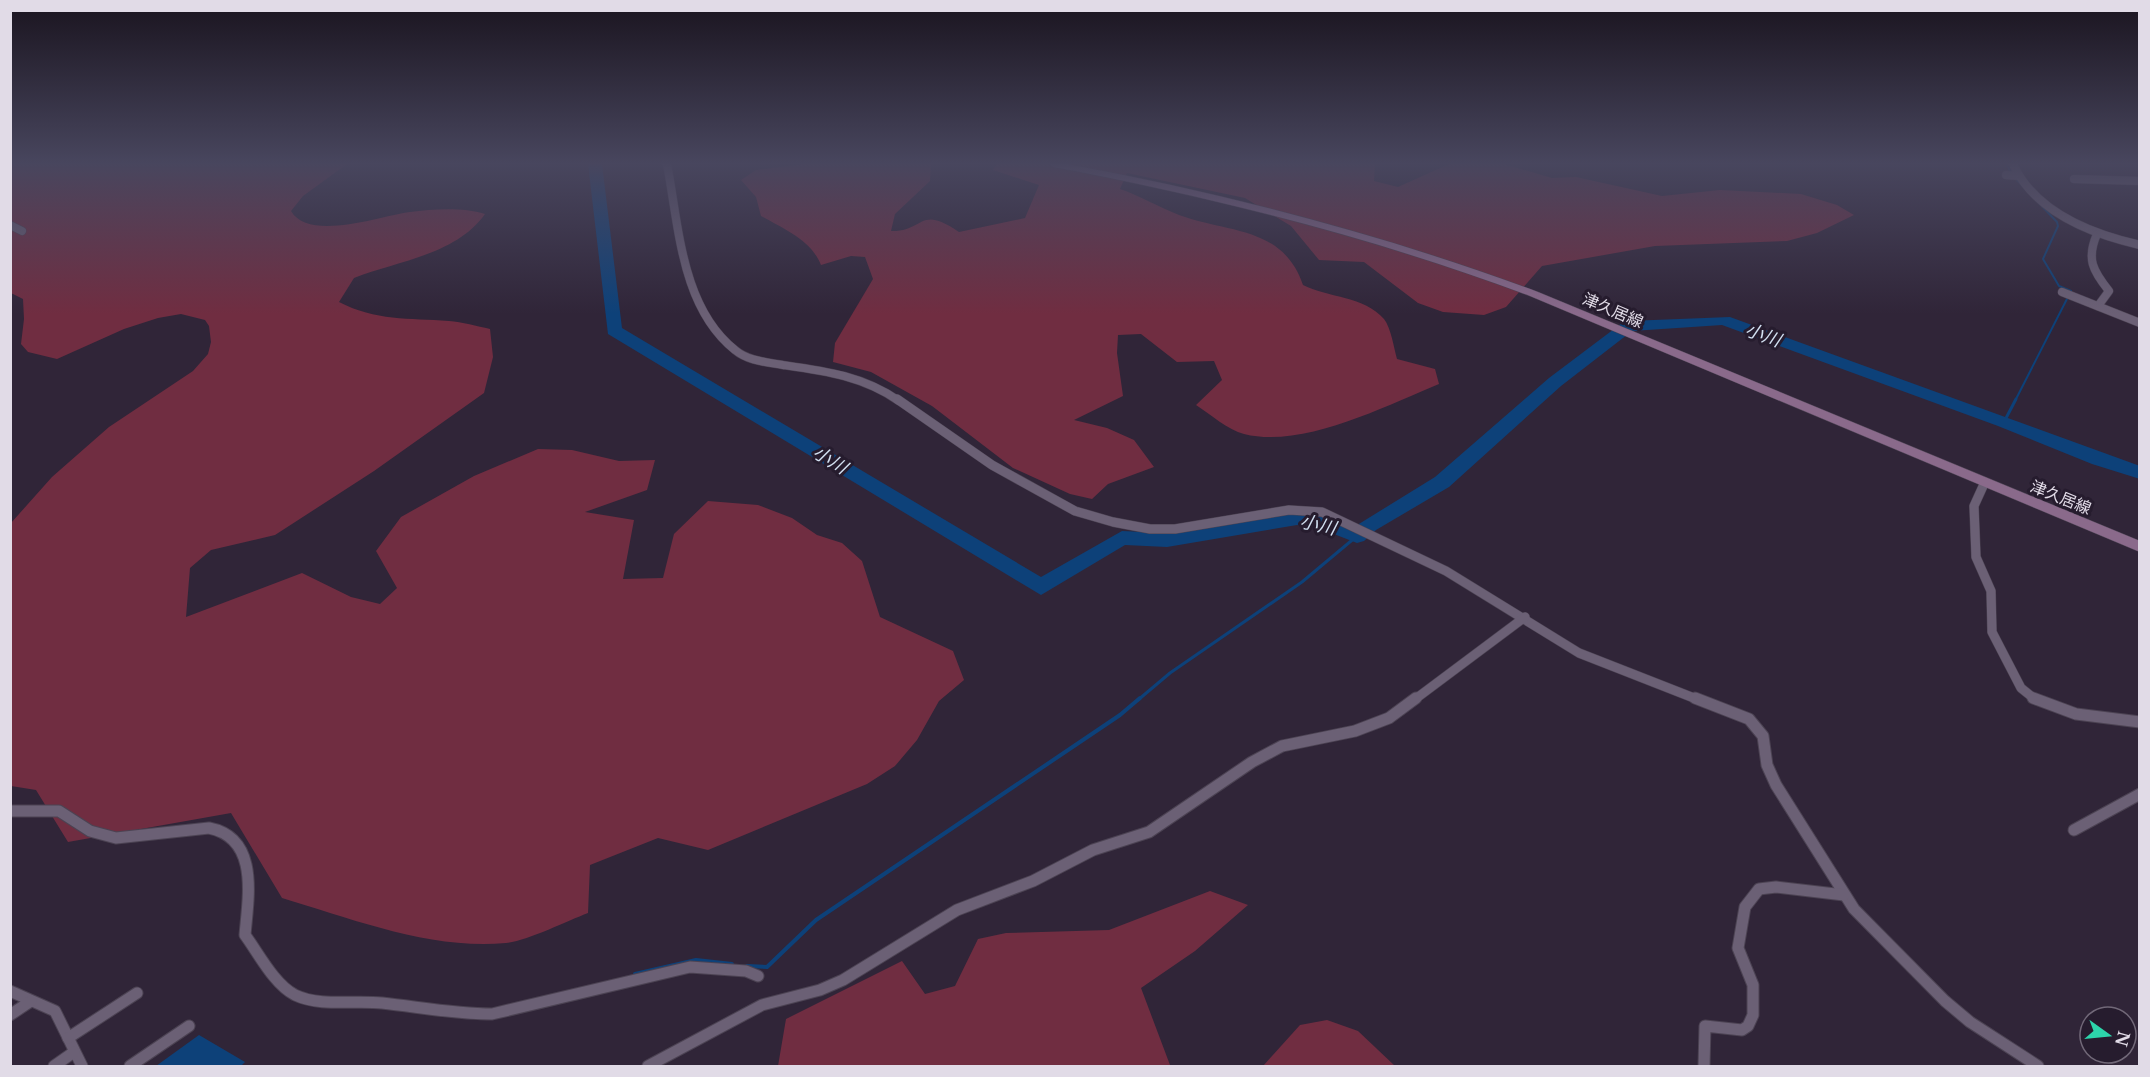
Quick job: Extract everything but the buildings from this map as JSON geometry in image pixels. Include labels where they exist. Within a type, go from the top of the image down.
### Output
[{"type":"main road","name":"津久居線","points":[[1287,214],[1334,226],[1494,279],[2139,547]]},
{"type":"street","points":[[677,214],[692,292],[717,330],[735,350],[757,361],[845,374],[878,387],[992,465],[1075,511],[1150,529],[1175,529],[1304,510],[1322,512],[1356,526],[1446,571],[1525,617],[1579,652],[1749,719],[1763,736],[1767,765],[1776,785],[1854,909],[1945,1001],[1970,1022],[2038,1066]]},
{"type":"street","points":[[2064,214],[2097,234],[2139,245]]},
{"type":"street","points":[[10,225],[22,231]]},
{"type":"street","points":[[2097,234],[2088,252],[2089,260],[2091,268],[2109,291],[2098,306]]},
{"type":"street","points":[[2062,292],[2139,323]]},
{"type":"street","points":[[1984,484],[1974,506],[1976,557],[1991,591],[1992,632],[2026,696],[2043,705],[2139,723]]},
{"type":"street","points":[[648,1066],[762,1005],[820,990],[843,980],[957,910],[1033,881],[1093,850],[1149,832],[1252,762],[1282,746],[1355,730],[1389,718],[1525,617]]},
{"type":"street","points":[[2074,830],[2139,794]]},
{"type":"street","points":[[10,811],[44,809],[59,811],[90,831],[116,838],[209,828],[219,830],[230,837],[249,868],[245,935],[284,988],[309,1000],[380,1003],[460,1014],[492,1014],[690,967],[746,971],[758,976]]},
{"type":"street","points":[[1704,1066],[1705,1026],[1742,1030],[1748,1026],[1753,1015],[1753,985],[1737,948],[1745,907],[1759,889],[1776,887],[1844,895]]},
{"type":"street","points":[[10,991],[55,1011],[82,1066]]},
{"type":"street","points":[[68,1038],[137,993]]},
{"type":"street","points":[[10,1015],[32,1001]]},
{"type":"street","points":[[130,1066],[189,1026]]},
{"type":"street","points":[[54,1066],[74,1052]]},
{"type":"shaded area","points":[[10,214],[294,214],[300,220],[313,225],[329,226],[346,225],[400,214],[485,214],[473,228],[442,248],[354,278],[339,302],[379,316],[454,322],[490,329],[493,357],[484,393],[374,471],[275,535],[211,550],[190,568],[186,617],[302,573],[351,597],[380,604],[397,588],[376,551],[401,517],[474,476],[538,449],[572,450],[619,461],[655,460],[647,490],[585,512],[634,520],[623,579],[663,578],[674,534],[708,501],[758,505],[792,518],[817,535],[842,543],[862,561],[880,617],[953,651],[964,680],[939,701],[917,740],[895,766],[867,784],[708,850],[658,838],[590,865],[588,913],[536,935],[506,943],[477,944],[420,937],[392,931],[282,898],[231,813],[68,842],[36,790],[11,786],[11,523],[52,477],[109,427],[193,371],[208,354],[211,342],[209,326],[205,320],[181,314],[158,318],[124,329],[57,359],[28,352],[21,344],[24,319],[23,299],[11,293]]},
{"type":"shaded area","points":[[895,214],[891,231],[910,228],[922,221],[936,220],[959,232],[1025,218],[1027,214],[1177,214],[1252,235],[1268,242],[1282,252],[1294,266],[1303,285],[1376,311],[1389,328],[1397,359],[1435,369],[1439,384],[1369,413],[1317,431],[1292,436],[1267,437],[1244,434],[1225,425],[1196,405],[1222,380],[1214,361],[1177,362],[1141,334],[1118,335],[1117,353],[1123,396],[1074,420],[1107,428],[1134,440],[1154,467],[1108,484],[1092,499],[1070,494],[1013,468],[932,406],[871,372],[833,362],[835,343],[873,279],[865,257],[851,256],[821,265],[804,242],[761,216]]},
{"type":"shaded area","points":[[1272,214],[1854,215],[1817,233],[1787,241],[1655,246],[1542,266],[1506,307],[1484,315],[1443,312],[1418,303],[1364,262],[1319,260],[1291,226]]},
{"type":"shaded area","points":[[1210,891],[1248,905],[1195,951],[1141,988],[1170,1065],[1175,1066],[778,1066],[786,1019],[902,961],[925,994],[955,986],[978,939],[1006,933],[1109,930]]},
{"type":"shaded area","points":[[1327,1020],[1358,1031],[1395,1066],[1263,1066],[1300,1025]]},
{"type":"water","points":[[199,1035],[245,1062],[241,1066],[156,1066]]},
{"type":"waterway","name":"小川","points":[[601,214],[614,330],[1041,587],[1122,538],[1167,540],[1297,518],[1324,523],[1357,536],[1369,525],[1442,482],[1555,382],[1628,326],[1724,320],[2004,422],[2098,460],[2140,473]]},
{"type":"waterway","points":[[2015,401],[2071,291],[2059,286],[2043,259],[2058,226],[2050,214]]},
{"type":"waterway","points":[[2004,422],[2016,399]]},
{"type":"waterway","points":[[1138,700],[1170,673],[1302,582],[1357,536]]},
{"type":"waterway","points":[[747,966],[767,967],[816,920],[1120,715],[1140,698]]},
{"type":"waterway","points":[[635,974],[696,960],[732,964]]}]
